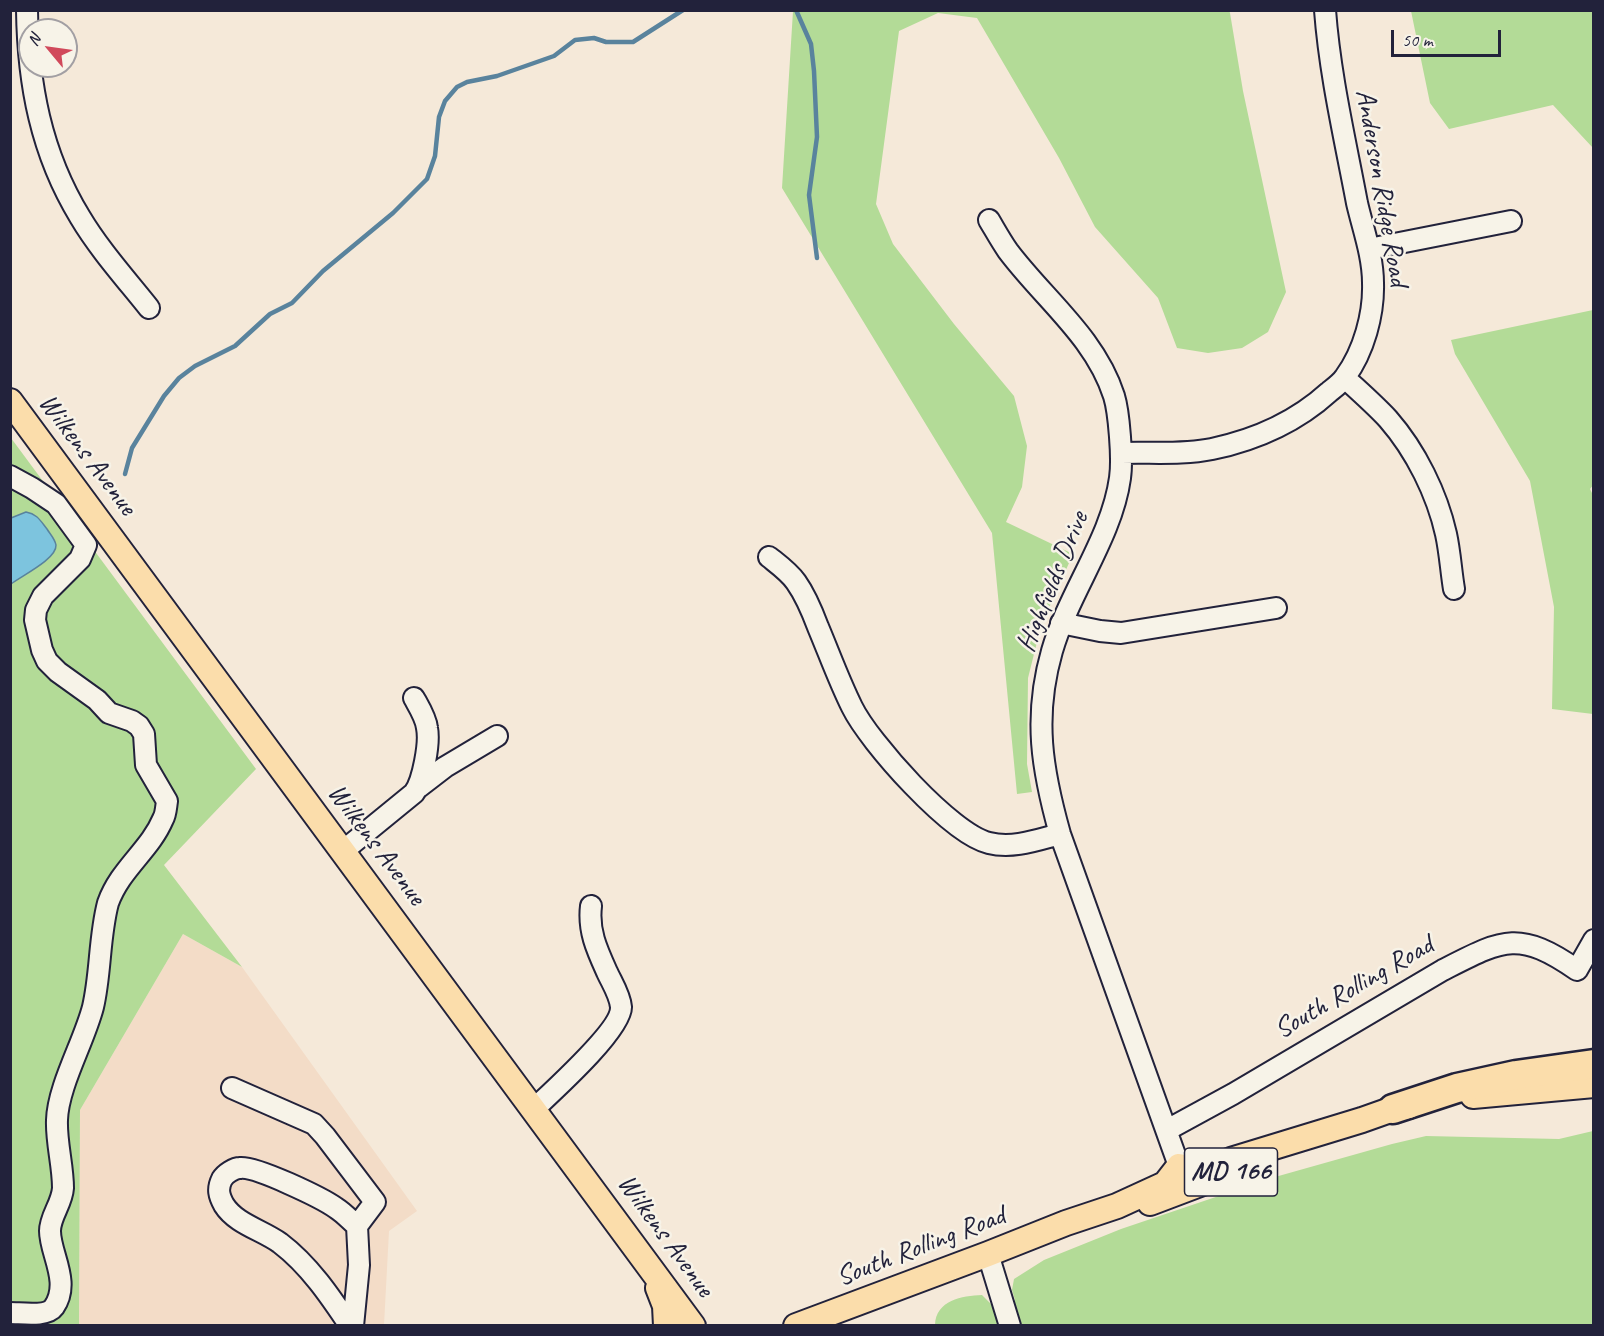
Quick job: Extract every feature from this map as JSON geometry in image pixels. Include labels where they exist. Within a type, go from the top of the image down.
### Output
[{"type":"highway","name":"MD 166","points":[[1393,1109],[1476,1084],[1516,1075],[1593,1064]]},
{"type":"main road","name":"Wilkens Avenue","points":[[10,401],[693,1326]]},
{"type":"main road","name":"South Rolling Road","points":[[796,1326],[1066,1223],[1094,1204],[1179,1166],[1361,1107],[1393,1109],[1454,1098],[1593,1085]]},
{"type":"main road","name":"South Rolling Road","points":[[1066,1223],[1109,1218],[1287,1150],[1376,1121],[1393,1109]]},
{"type":"main road","points":[[649,1264],[665,1306],[666,1326]]},
{"type":"street","points":[[27,10],[27,54],[34,99],[45,144],[60,181],[80,217],[110,260],[149,308]]},
{"type":"street","name":"Anderson Ridge Road","points":[[1121,453],[1210,449],[1276,429],[1315,405],[1345,378],[1359,352],[1373,305],[1374,281],[1333,80],[1325,10]]},
{"type":"street","name":"Highfields Drive","points":[[989,220],[1007,250],[1088,345],[1104,369],[1115,398],[1121,453],[1120,477],[1115,502],[1061,623],[1051,652],[1044,686],[1041,721],[1042,758],[1048,793],[1060,834],[1179,1166]]},
{"type":"street","points":[[1369,249],[1511,221]]},
{"type":"street","points":[[1345,378],[1388,419],[1422,471],[1434,497],[1446,534],[1454,589]]},
{"type":"street","points":[[10,476],[56,504],[86,545],[80,559],[43,596],[36,610],[37,627],[47,662],[97,700],[109,713],[140,726],[144,734],[146,765],[168,801],[164,819],[113,887],[108,903],[93,1007],[58,1104],[57,1122],[63,1188],[62,1199],[53,1218],[50,1232],[59,1266],[58,1295],[54,1307],[48,1312],[10,1313]]},
{"type":"street","points":[[769,557],[796,582],[807,600],[852,708],[868,734],[885,756],[955,825],[981,840],[1006,845],[1023,844],[1060,834]]},
{"type":"street","points":[[1061,623],[1121,633],[1276,608]]},
{"type":"street","points":[[414,698],[428,729],[419,787]]},
{"type":"street","points":[[344,851],[445,767],[497,736]]},
{"type":"street","points":[[534,1109],[609,1032],[620,1013],[618,996],[594,945],[589,920],[591,906]]},
{"type":"street","name":"South Rolling Road","points":[[1167,1130],[1233,1094],[1443,970],[1497,945],[1514,943],[1535,946],[1552,953],[1577,970],[1593,940]]},
{"type":"street","points":[[232,1088],[296,1114],[314,1124],[375,1202],[357,1226],[359,1265],[352,1326]]},
{"type":"street","points":[[352,1326],[327,1291],[301,1262],[279,1242],[231,1215],[219,1195],[218,1187],[224,1176],[241,1167],[257,1170],[336,1208],[357,1226]]},
{"type":"street","points":[[988,1254],[1010,1326]]},
{"type":"shaded area","points":[[183,934],[242,967],[417,1211],[389,1231],[384,1325],[79,1326],[80,1110]]},
{"type":"green space","points":[[1229,10],[1230,13],[1243,91],[1286,292],[1268,332],[1242,348],[1208,353],[1177,348],[1158,298],[1095,227],[1059,158],[977,18],[938,13],[899,31],[876,204],[893,244],[954,324],[1014,396],[1027,446],[1022,487],[1006,522],[1073,554],[1041,626],[1028,678],[1027,764],[1032,792],[1017,794],[992,533],[782,188],[793,11]]},
{"type":"green space","points":[[1411,11],[1593,11],[1593,148],[1553,105],[1449,129],[1430,103]]},
{"type":"green space","points":[[1593,310],[1594,484],[1590,489],[1594,497],[1593,714],[1552,709],[1554,607],[1530,481],[1455,354],[1451,340]]},
{"type":"green space","points":[[11,438],[256,769],[164,865],[242,967],[183,934],[80,1110],[79,1325],[11,1325]]},
{"type":"green space","points":[[1593,1131],[1593,1325],[1020,1325],[1013,1301],[1015,1300],[1012,1290],[1014,1279],[1044,1260],[1121,1229],[1275,1177],[1426,1136],[1559,1139]]},
{"type":"green space","points":[[982,1295],[992,1305],[998,1325],[935,1325],[940,1310],[951,1301]]},
{"type":"water","points":[[26,512],[40,520],[55,541],[55,550],[38,567],[11,584],[11,518]]},
{"type":"waterway","points":[[125,474],[132,448],[164,396],[179,378],[195,366],[235,346],[270,314],[292,303],[323,271],[393,213],[427,179],[435,156],[439,117],[445,101],[457,87],[554,56],[575,40],[594,38],[606,42],[633,42],[683,10]]},
{"type":"waterway","points":[[796,10],[811,44],[814,71],[817,137],[809,195],[817,258]]}]
